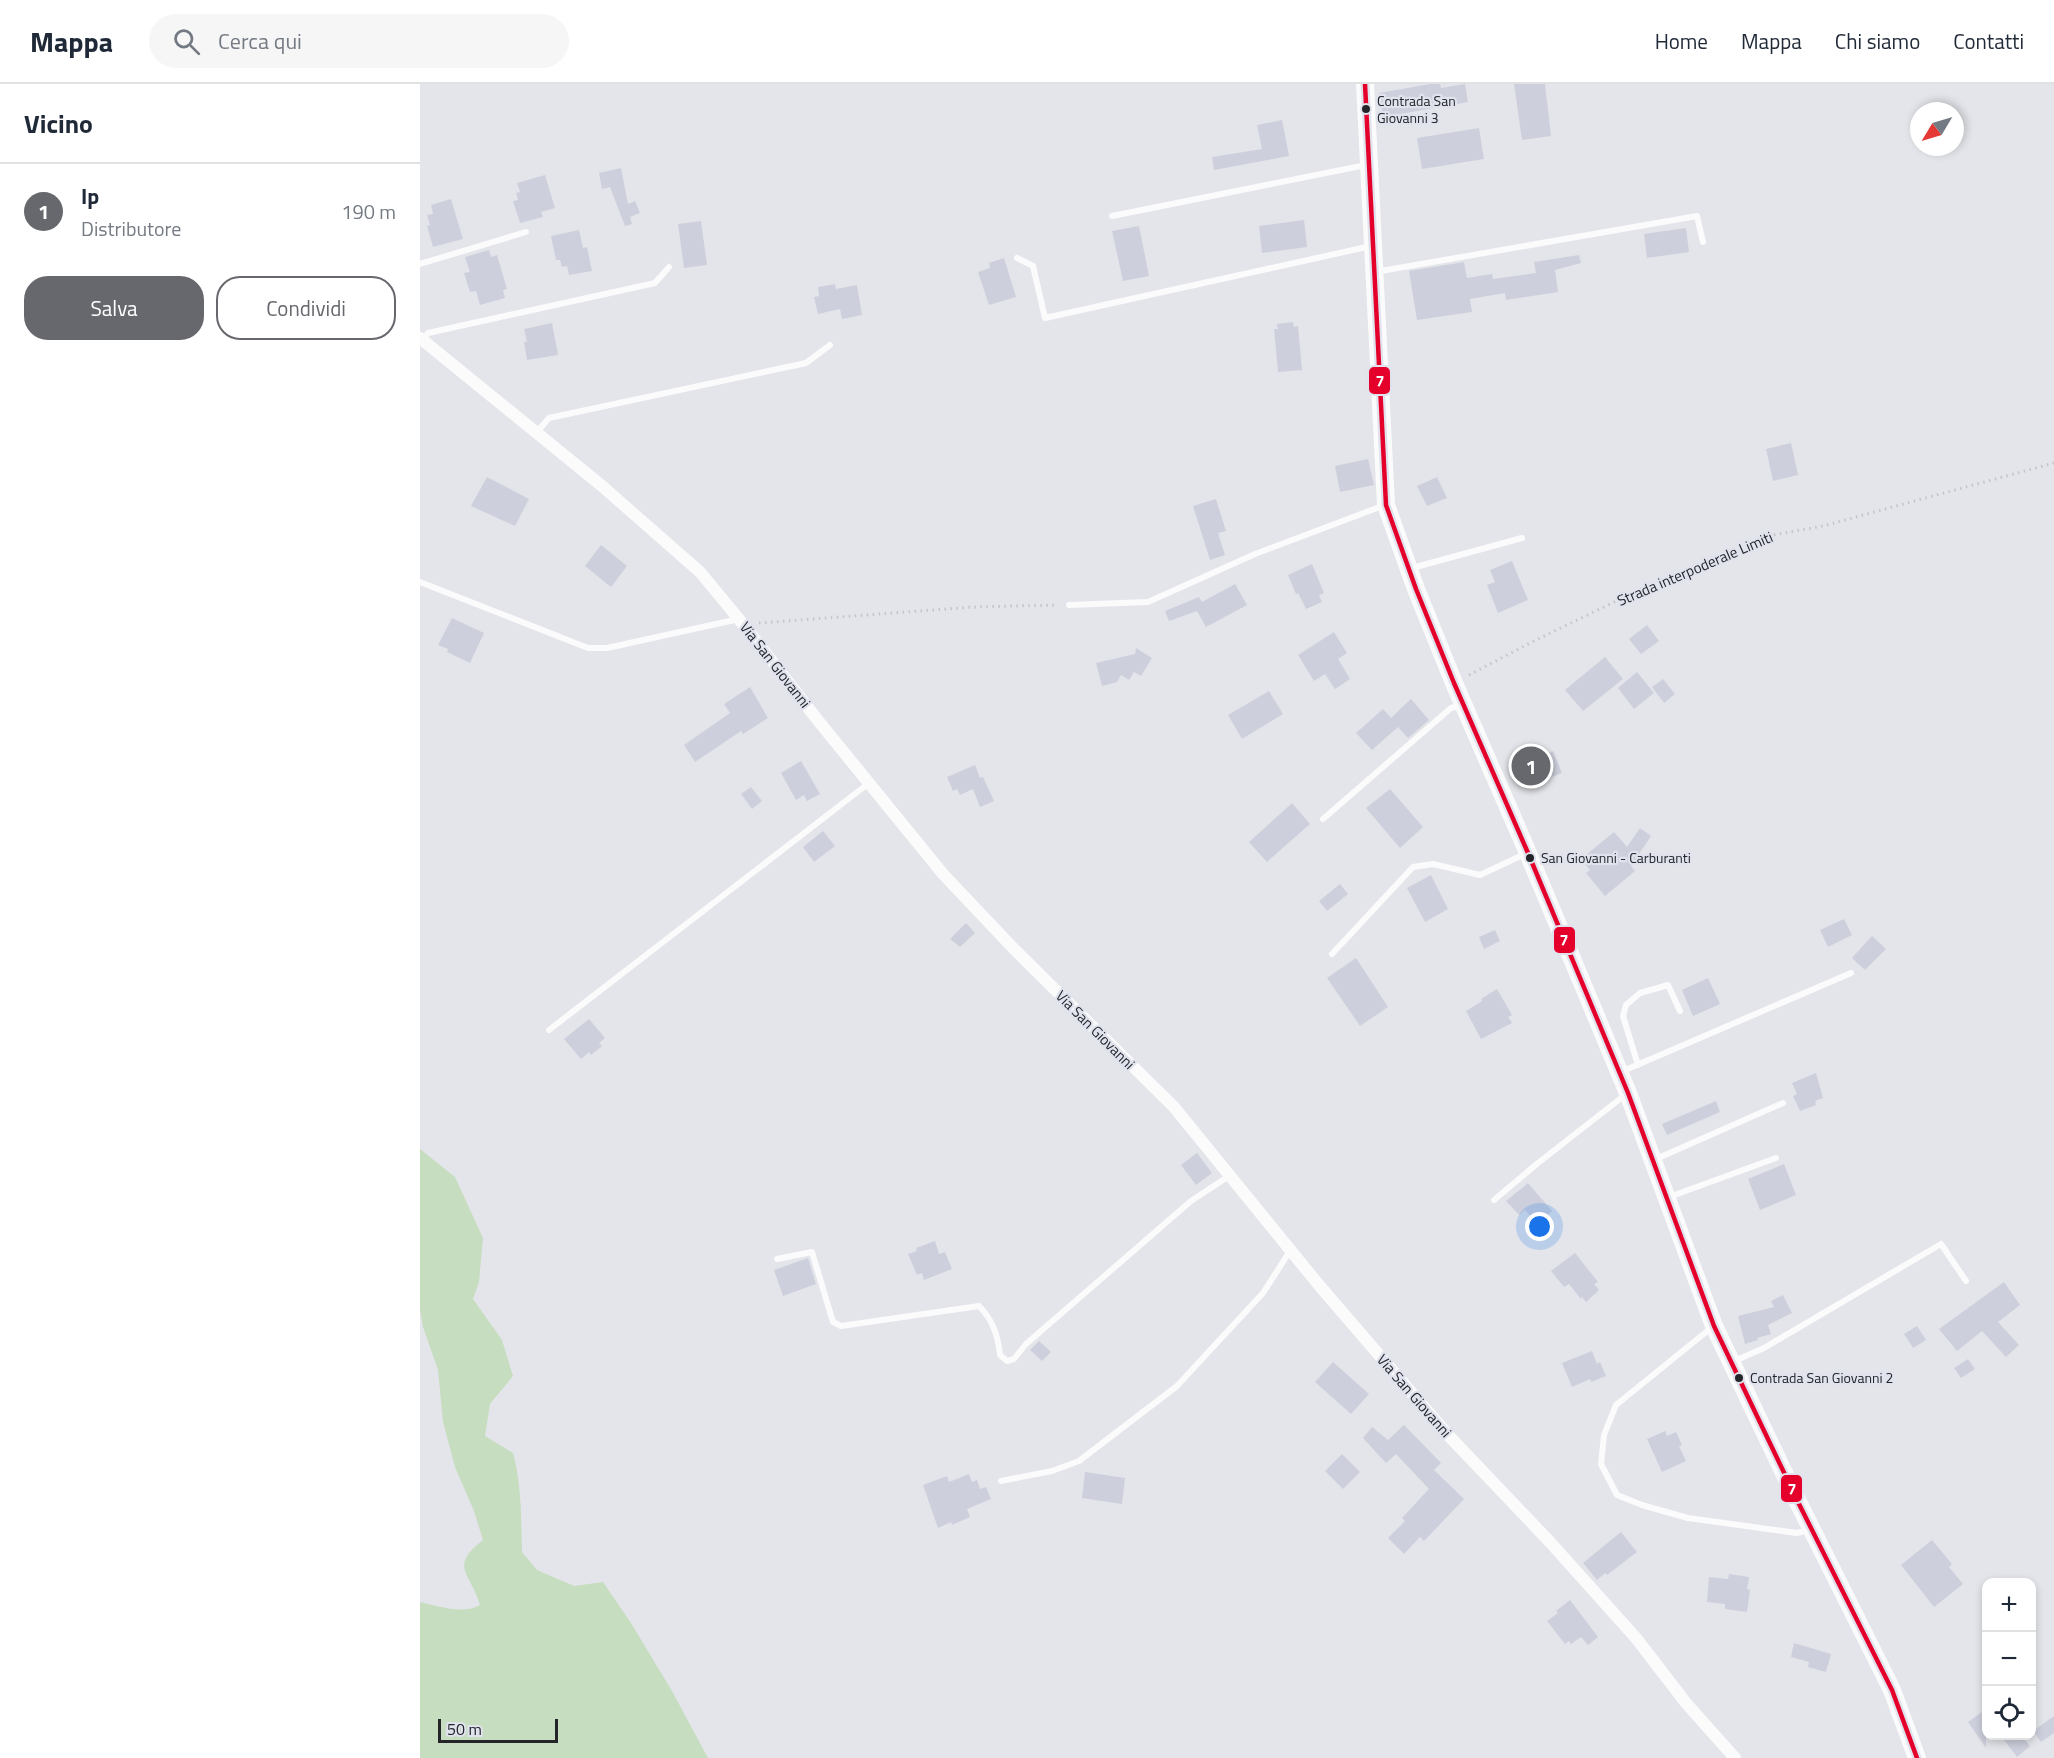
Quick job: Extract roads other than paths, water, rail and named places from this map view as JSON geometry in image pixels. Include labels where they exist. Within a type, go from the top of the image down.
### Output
[{"type":"main road","points":[[1365,84],[1386,505],[1454,683],[1628,1093],[1714,1326],[1892,1690],[1917,1758]]},
{"type":"street","name":"Via San Giovanni","points":[[421,340],[602,486],[699,572],[741,621],[820,723],[943,874],[1021,956],[1174,1107],[1290,1251],[1448,1435],[1550,1541],[1636,1638],[1686,1703],[1735,1758]]},
{"type":"lane","points":[[1112,216],[1369,164]]},
{"type":"lane","points":[[1375,272],[1697,216],[1703,242]]},
{"type":"lane","points":[[420,264],[526,232]]},
{"type":"lane","points":[[1017,258],[1033,266],[1045,318],[1374,245]]},
{"type":"lane","points":[[421,340],[428,333],[654,283],[669,267]]},
{"type":"lane","points":[[537,432],[549,418],[806,363],[830,345]]},
{"type":"lane","points":[[1069,605],[1148,602],[1255,554],[1386,505]]},
{"type":"lane","points":[[1409,569],[1522,538]]},
{"type":"lane","points":[[420,582],[588,648],[607,648],[741,621]]},
{"type":"lane","points":[[1323,819],[1451,708],[1463,704]]},
{"type":"lane","points":[[549,1030],[869,783]]},
{"type":"lane","points":[[1332,954],[1413,867],[1433,864],[1480,875],[1528,853]]},
{"type":"lane","points":[[1619,1072],[1851,973]]},
{"type":"lane","points":[[1638,1065],[1623,1016],[1626,1005],[1640,993],[1668,985],[1680,1011]]},
{"type":"lane","points":[[1494,1200],[1628,1093]]},
{"type":"lane","points":[[1653,1161],[1783,1103]]},
{"type":"lane","points":[[1666,1198],[1776,1158]]},
{"type":"lane","points":[[777,1259],[812,1252],[833,1323],[841,1326],[979,1306],[989,1316],[998,1337],[1000,1355],[1007,1361],[1014,1359],[1026,1344],[1191,1201],[1230,1176]]},
{"type":"lane","points":[[1731,1362],[1764,1348],[1941,1244],[1966,1281]]},
{"type":"lane","points":[[1001,1481],[1052,1471],[1079,1461],[1177,1386],[1263,1293],[1290,1251]]},
{"type":"lane","points":[[1714,1326],[1617,1405],[1604,1435],[1600,1464],[1617,1495],[1642,1505],[1688,1518],[1797,1533],[1812,1530]]},
{"type":"place","name":"Contrada San Giovanni 3","points":[[1366,109]]},
{"type":"place","name":"Ip","points":[[1531,766]]},
{"type":"place","name":"San Giovanni - Carburanti","points":[[1530,858]]},
{"type":"place","name":"Contrada San Giovanni 2","points":[[1739,1378]]}]
